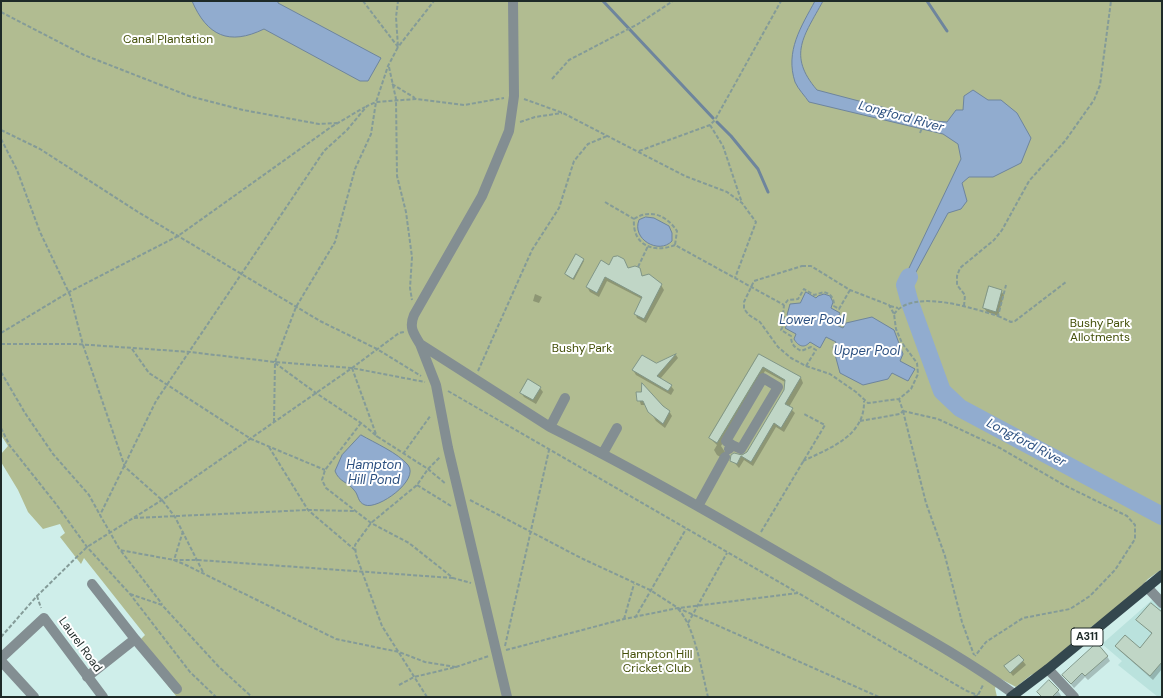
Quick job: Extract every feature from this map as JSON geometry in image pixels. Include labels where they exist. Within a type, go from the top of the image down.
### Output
[{"type":"main road","name":"A311","points":[[1012,696],[1048,669],[1162,575]]},
{"type":"street","points":[[507,697],[479,585],[448,448],[436,384],[420,344],[412,331],[410,324],[482,196],[509,131],[514,96],[513,1]]},
{"type":"street","points":[[420,344],[550,427],[603,453],[972,660],[987,677],[1012,696]]},
{"type":"street","points":[[698,506],[729,450],[726,441],[763,378],[778,387],[741,449],[729,450]]},
{"type":"street","points":[[550,427],[565,398]]},
{"type":"street","points":[[603,453],[617,428]]},
{"type":"street","points":[[92,584],[177,688]]},
{"type":"street","points":[[1147,587],[1162,603]]},
{"type":"street","name":"Laurel Road","points":[[1,659],[44,618],[102,697]]},
{"type":"street","points":[[87,677],[135,638]]},
{"type":"street","points":[[1,659],[34,697]]},
{"type":"street","points":[[1048,669],[1074,697]]},
{"type":"path","points":[[363,1],[398,47]]},
{"type":"path","points":[[398,1],[396,17],[398,47]]},
{"type":"path","points":[[274,422],[274,362],[296,307],[335,242],[355,169],[371,134],[376,102],[388,66],[398,47],[434,1]]},
{"type":"path","points":[[552,79],[569,60],[638,24],[673,1]]},
{"type":"path","points":[[639,151],[710,125],[715,120],[781,1]]},
{"type":"path","points":[[964,306],[965,295],[957,285],[957,276],[960,268],[965,262],[994,240],[1002,230],[1029,181],[1065,141],[1094,100],[1100,84],[1112,1]]},
{"type":"path","points":[[1,12],[84,55],[189,96],[243,110],[319,124],[338,123]]},
{"type":"path","points":[[388,66],[396,99],[397,176],[406,212],[412,257],[410,288],[414,315]]},
{"type":"path","points":[[392,84],[416,99]]},
{"type":"path","points":[[1,333],[69,292],[178,236],[338,123],[376,102],[396,99],[416,99],[464,105],[514,96],[563,113],[685,176],[727,192],[742,203],[756,222],[735,278]]},
{"type":"path","points":[[100,515],[125,467],[156,401],[324,151],[347,130],[367,106]]},
{"type":"path","points":[[509,131],[521,122],[534,117],[563,113]]},
{"type":"path","points":[[920,134],[927,115]]},
{"type":"path","points":[[710,125],[723,146],[742,203]]},
{"type":"path","points":[[1,130],[40,149],[178,236],[336,331],[377,349],[727,553],[978,696]]},
{"type":"path","points":[[474,379],[532,250],[559,208],[574,161],[588,144],[607,136]]},
{"type":"path","points":[[1,139],[17,170],[40,232],[69,292],[83,345],[125,467],[162,500],[176,517],[203,573]]},
{"type":"path","points":[[605,202],[634,219]]},
{"type":"path","points":[[675,246],[677,231],[672,223],[663,216],[649,212],[641,214],[634,219],[633,229],[638,238],[648,246],[654,249],[667,249],[675,246],[784,305]]},
{"type":"path","points":[[638,267],[648,246]]},
{"type":"path","points":[[889,305],[894,314],[896,329],[902,343],[917,363],[918,374],[910,390],[899,399],[876,403],[868,403],[864,401],[856,392],[830,374],[806,366],[791,358],[778,347],[760,322],[749,315],[744,309],[744,302],[754,281],[802,266],[812,266],[850,290],[898,308]]},
{"type":"path","points":[[894,314],[898,308],[923,300],[964,306],[998,316],[1010,322],[1015,321],[1066,282]]},
{"type":"path","points":[[998,316],[1006,285]]},
{"type":"path","points":[[806,366],[816,350],[811,347],[801,351],[795,348],[791,342],[791,336],[781,330],[786,320],[783,315],[784,305],[788,300],[798,299],[804,289],[814,295],[824,292],[830,294],[834,299],[834,306],[839,309],[850,290]]},
{"type":"path","points":[[1,637],[37,596],[87,548],[162,500],[251,439],[399,333],[412,331]]},
{"type":"path","points":[[1,344],[83,345],[190,352],[274,362],[352,368],[436,384]]},
{"type":"path","points":[[132,348],[149,373],[251,439],[325,470]]},
{"type":"path","points":[[274,362],[316,393],[361,423],[378,437],[428,469],[459,494],[634,584],[650,590],[692,615],[879,697]]},
{"type":"path","points":[[352,368],[378,437]]},
{"type":"path","points":[[1,372],[25,413],[53,454],[89,496],[120,550],[162,604],[220,667],[252,697]]},
{"type":"path","points":[[899,399],[926,503],[945,556],[972,660]]},
{"type":"path","points":[[802,462],[842,443],[860,422],[864,412],[864,401]]},
{"type":"path","points":[[403,454],[439,405]]},
{"type":"path","points":[[860,422],[900,414],[903,411],[938,419],[1000,448],[1064,485],[1127,516],[1134,525],[1135,539],[1115,570],[1090,596],[1070,608],[1023,618],[986,642],[972,660]]},
{"type":"path","points":[[756,540],[825,425],[804,414]]},
{"type":"path","points":[[361,423],[325,470],[322,480],[326,488],[371,523],[409,543],[453,578]]},
{"type":"path","points":[[1,428],[10,446],[56,504],[87,548],[130,594],[190,672],[216,697]]},
{"type":"path","points":[[268,446],[308,510],[356,550]]},
{"type":"path","points":[[427,697],[382,626],[363,573],[355,545],[371,523],[417,485],[428,469],[448,448]]},
{"type":"path","points":[[549,450],[504,651],[624,619],[635,618],[678,608],[798,593]]},
{"type":"path","points":[[417,485],[464,514]]},
{"type":"path","points":[[132,518],[308,510],[356,511]]},
{"type":"path","points":[[635,618],[686,529]]},
{"type":"path","points":[[174,560],[183,531]]},
{"type":"path","points":[[120,550],[174,560],[198,560],[363,573],[453,578],[479,585]]},
{"type":"path","points":[[688,623],[727,553]]},
{"type":"path","points":[[174,560],[336,638],[399,652],[425,662],[456,667]]},
{"type":"path","points":[[624,619],[634,584]]},
{"type":"path","points":[[130,594],[162,604]]},
{"type":"path","points":[[37,596],[44,618]]},
{"type":"path","points":[[678,608],[685,616],[688,623],[708,697]]},
{"type":"path","points":[[399,685],[414,677],[456,667],[496,653]]},
{"type":"path","points":[[978,696],[987,677]]},
{"type":"path","points":[[973,697],[978,696]]},
{"type":"shaded area","points":[[1160,593],[1162,596],[1162,697],[1158,697],[1118,665],[1122,661],[1102,644]]},
{"type":"green space","name":"Bushy Park","points":[[1,1],[1162,1],[1162,569],[1148,579],[1136,593],[1074,640],[1074,643],[1039,672],[1031,675],[1016,687],[1001,679],[995,688],[997,697],[176,696],[161,677],[141,639],[145,635],[84,558],[81,564],[60,537],[65,533],[60,524],[43,529],[28,512],[18,490],[1,462],[1,454],[8,446],[1,435]]},
{"type":"water","points":[[192,1],[278,1],[278,3],[381,58],[368,81],[360,81],[264,29],[240,37],[230,37],[220,34],[212,30],[205,23]]},
{"type":"water","points":[[815,1],[823,1],[805,35],[801,56],[808,78],[817,90],[935,121],[947,122],[956,110],[963,110],[964,96],[973,90],[988,100],[1001,100],[1017,113],[1031,138],[1021,163],[993,177],[969,177],[962,183],[967,201],[961,209],[948,213],[910,283],[916,299],[903,299],[900,287],[961,159],[958,144],[943,134],[809,102],[795,82],[792,71],[792,60],[796,40]]},
{"type":"water","points":[[646,217],[654,218],[669,226],[672,233],[672,241],[667,245],[654,246],[642,239],[638,227],[639,220]]},
{"type":"water","name":"Upper Pool","points":[[806,292],[816,298],[824,294],[830,296],[833,302],[831,308],[840,313],[834,324],[843,328],[846,323],[872,317],[894,330],[903,354],[900,361],[915,369],[908,381],[892,373],[888,379],[863,385],[840,373],[833,347],[836,342],[826,337],[820,348],[810,342],[803,346],[797,343],[794,339],[796,334],[785,328],[791,319],[787,315],[790,304],[800,303]]},
{"type":"water","name":"Hampton Hill Pond","points":[[361,435],[398,456],[408,465],[410,471],[403,486],[379,503],[371,505],[362,504],[356,492],[341,480],[335,471],[342,455]]},
{"type":"building","points":[[576,254],[584,259],[573,279],[565,274]]},
{"type":"building","points":[[618,256],[624,259],[628,268],[635,266],[638,267],[640,268],[642,276],[649,274],[662,284],[644,319],[634,314],[642,297],[605,277],[597,293],[586,287],[601,260],[609,265],[613,257]]},
{"type":"building","points":[[989,286],[1002,290],[996,312],[983,308]]},
{"type":"building","points":[[676,354],[657,376],[672,385],[668,391],[632,370],[642,355],[656,363]]},
{"type":"building","points":[[759,354],[801,377],[785,404],[793,408],[781,428],[774,423],[751,462],[741,456],[737,464],[730,461],[731,455],[734,453],[742,455],[747,452],[784,390],[785,380],[763,367],[717,443],[709,438]]},
{"type":"building","points":[[528,379],[541,387],[533,400],[520,393]]},
{"type":"building","points":[[642,383],[663,406],[670,411],[663,424],[648,412],[643,401],[637,401],[636,392],[641,392]]},
{"type":"building","points":[[1151,603],[1162,612],[1162,662],[1150,676],[1115,646],[1125,635],[1140,648],[1152,633],[1136,620]]},
{"type":"building","points":[[1097,643],[1108,656],[1085,676],[1082,673],[1071,684],[1062,675]]},
{"type":"building","points":[[1019,655],[1024,660],[1010,673],[1004,666]]},
{"type":"building","points":[[1049,680],[1059,690],[1052,697],[1042,697],[1037,692]]},
{"type":"waterway","points":[[603,1],[713,118]]},
{"type":"waterway","points":[[927,1],[947,31]]},
{"type":"waterway","points":[[717,122],[731,136],[758,169],[768,192]]},
{"type":"waterway","name":"Longford River","points":[[909,277],[905,285],[909,300],[942,391],[960,408],[1162,516]]},
{"type":"park label","name":"Canal Plantation","points":[[168,40]]},
{"type":"park label","name":"Bushy Park Allotments","points":[[1100,331]]},
{"type":"park label","name":"Hampton Hill Cricket Club","points":[[657,662]]},
{"type":"water label","name":"Lower Pool","points":[[812,321]]}]
